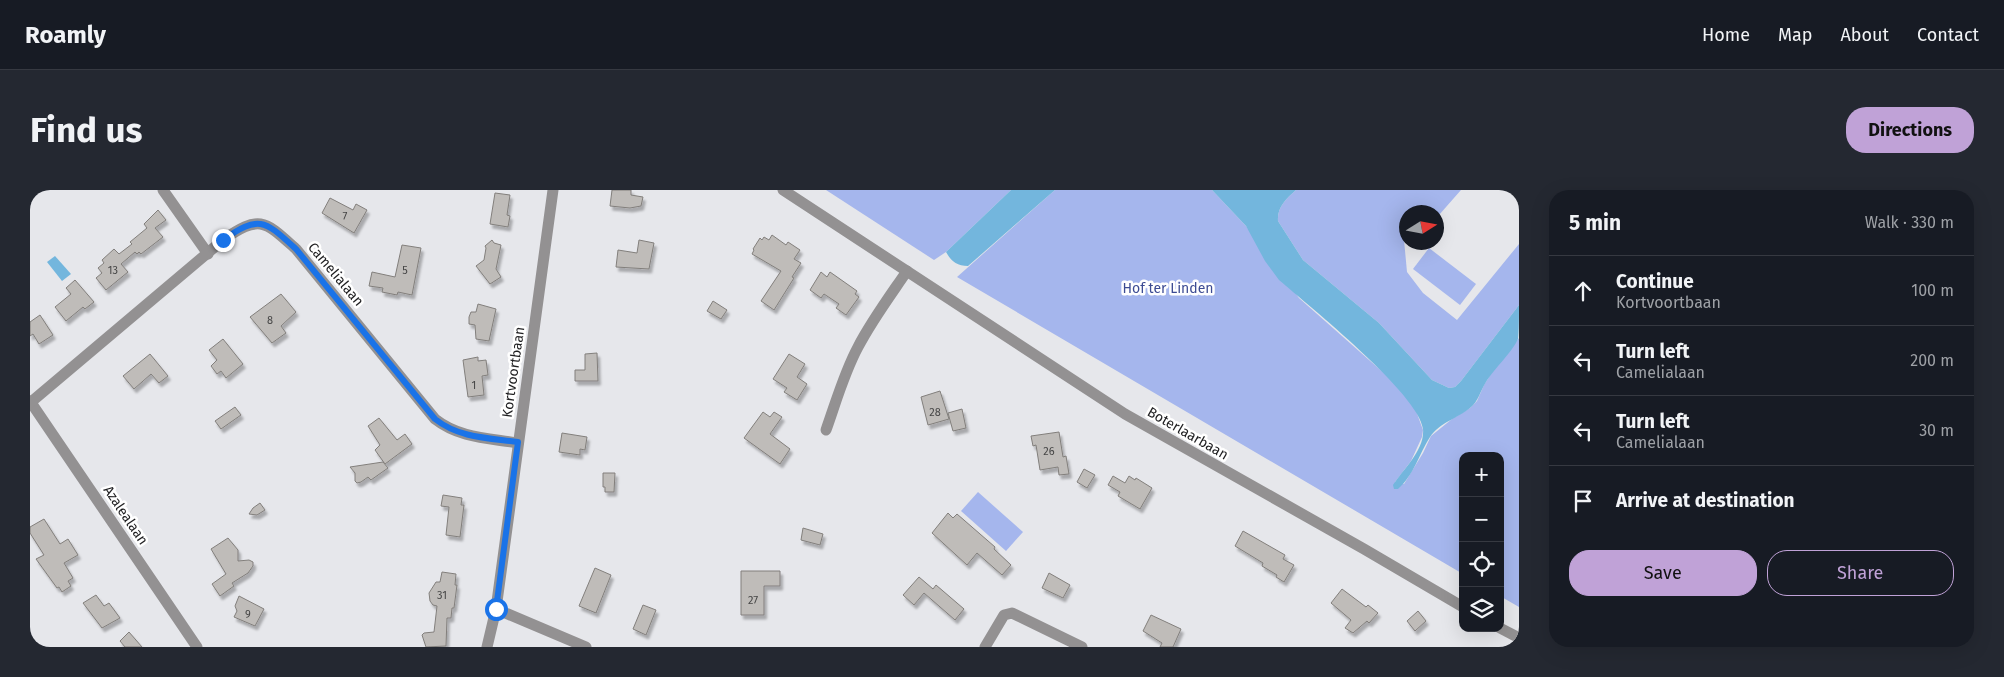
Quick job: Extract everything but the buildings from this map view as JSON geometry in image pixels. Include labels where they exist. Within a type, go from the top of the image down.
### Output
[{"type":"street","points":[[163,190],[208,254]]},
{"type":"street","name":"Kortvoortbaan","points":[[488,647],[496,609],[553,190]]},
{"type":"street","name":"Boterlaarbaan","points":[[783,190],[1125,414],[1364,548],[1459,605]]},
{"type":"street","name":"Camelialaan","points":[[30,401],[208,254],[246,225],[262,225],[271,227],[296,249],[435,419],[446,428],[466,436],[518,442]]},
{"type":"street","points":[[826,430],[840,389],[857,349],[871,323],[907,271]]},
{"type":"street","name":"Azalealaan","points":[[30,401],[197,647]]},
{"type":"street","points":[[496,609],[586,647]]},
{"type":"street","points":[[985,647],[1004,615],[1012,613],[1082,647]]},
{"type":"street","points":[[1504,630],[1519,638]]},
{"type":"green space","points":[[826,190],[1011,190],[946,252],[934,260]]},
{"type":"green space","name":"Hof ter Linden","points":[[1055,190],[1212,190],[1246,226],[1299,298],[1394,382],[1415,408],[1423,430],[1422,437],[1411,461],[1395,482],[1404,484],[1431,436],[1477,401],[1494,369],[1519,338],[1519,607],[1504,598],[1504,452],[1459,452],[1459,572],[957,277]]},
{"type":"green space","points":[[1296,190],[1461,190],[1444,209],[1444,205],[1399,205],[1399,250],[1405,250],[1407,272],[1423,293],[1457,320],[1519,244],[1519,305],[1461,381],[1455,387],[1449,388],[1432,380],[1379,323],[1303,260],[1278,221],[1279,212],[1286,200]]},
{"type":"green space","points":[[1427,250],[1432,250],[1476,284],[1460,305],[1413,269]]},
{"type":"green space","points":[[978,492],[1023,532],[1006,551],[961,511]]},
{"type":"shaded area","points":[[1011,190],[1055,190],[968,266],[958,264],[952,260],[946,252]]},
{"type":"shaded area","points":[[1212,190],[1296,190],[1281,207],[1278,221],[1303,260],[1379,323],[1432,380],[1449,388],[1455,387],[1461,381],[1519,305],[1518,339],[1516,344],[1489,377],[1473,405],[1434,432],[1408,477],[1398,489],[1394,489],[1393,485],[1417,452],[1423,437],[1423,429],[1417,414],[1384,373],[1337,329],[1279,280],[1265,261],[1246,226]]},
{"type":"shaded area","points":[[55,256],[71,274],[62,281],[47,262]]},
{"type":"route","points":[[223,240],[246,225],[271,227],[296,249],[435,419],[446,428],[466,436],[518,442],[496,609]]}]
